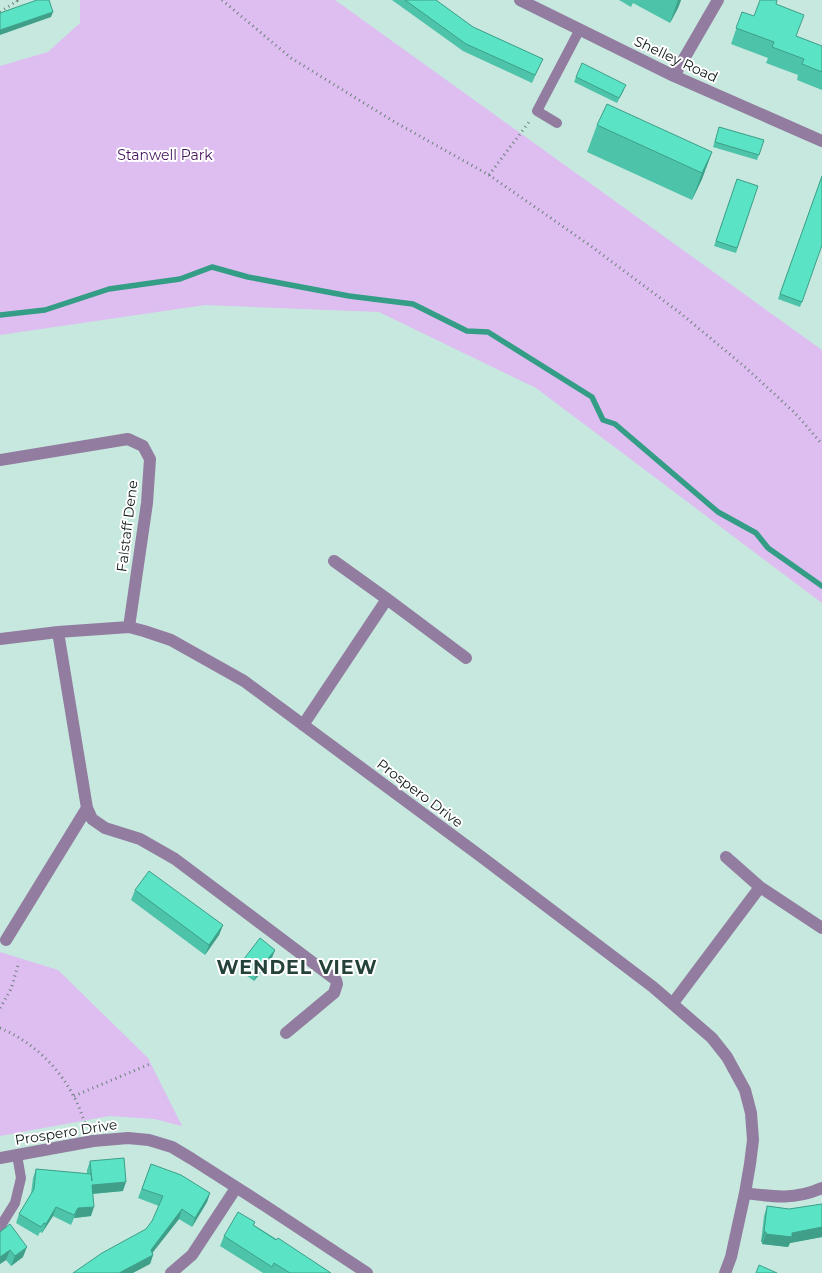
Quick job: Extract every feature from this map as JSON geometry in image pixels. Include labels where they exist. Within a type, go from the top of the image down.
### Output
[{"type":"street","name":"Shelley Road","points":[[520,0],[674,76],[822,141]]},
{"type":"street","points":[[674,76],[718,0]]},
{"type":"street","name":"Falstaff Dene","points":[[0,460],[128,439],[143,446],[150,459],[147,503],[129,628]]},
{"type":"street","points":[[334,562],[388,599],[466,658]]},
{"type":"street","points":[[303,725],[388,599]]},
{"type":"street","name":"Prospero Drive","points":[[0,639],[58,632],[129,628],[171,640],[244,681],[673,1003],[712,1038],[727,1057],[745,1090],[751,1113],[753,1140],[745,1193],[731,1257],[725,1273]]},
{"type":"street","points":[[58,632],[87,808],[92,818],[105,828],[140,839],[175,859],[336,980],[336,989],[330,997],[286,1033]]},
{"type":"street","points":[[6,940],[87,808]]},
{"type":"street","points":[[726,857],[760,887],[822,928]]},
{"type":"street","points":[[673,1003],[760,887]]},
{"type":"street","name":"Prospero Drive","points":[[0,1158],[93,1141],[128,1138],[149,1140],[172,1147],[268,1207],[367,1273]]},
{"type":"street","points":[[171,1273],[192,1255],[236,1188]]},
{"type":"street","points":[[745,1193],[788,1197],[809,1194],[822,1188]]},
{"type":"lane","points":[[557,123],[538,112],[580,29]]},
{"type":"lane","points":[[0,1227],[15,1203],[22,1178],[17,1155]]},
{"type":"path","points":[[0,12],[16,0]]},
{"type":"path","points":[[222,0],[291,58],[393,121],[489,175],[588,244],[679,312],[745,367],[795,413],[822,444]]},
{"type":"path","points":[[489,175],[538,112]]},
{"type":"path","points":[[0,1008],[11,989],[19,962]]},
{"type":"path","points":[[0,1028],[18,1037],[42,1055],[60,1074],[74,1096],[85,1123]]},
{"type":"path","points":[[74,1096],[150,1064]]},
{"type":"green space","name":"Stanwell Park","points":[[80,0],[335,0],[822,350],[822,603],[536,388],[379,312],[205,305],[0,335],[0,66],[48,52],[80,23]]},
{"type":"green space","points":[[0,952],[58,970],[148,1058],[182,1126],[154,1119],[109,1116],[0,1136]]},
{"type":"building","points":[[37,0],[49,0],[53,12],[0,30],[0,13]]},
{"type":"building","points":[[405,0],[436,0],[473,27],[543,59],[535,75],[466,44]]},
{"type":"building","points":[[760,0],[777,0],[776,4],[804,15],[796,36],[822,46],[822,72],[802,64],[804,59],[772,47],[774,42],[736,28],[742,12],[754,16]]},
{"type":"building","points":[[582,63],[626,85],[619,98],[576,77]]},
{"type":"building","points":[[607,104],[712,152],[702,173],[597,125]]},
{"type":"building","points":[[719,127],[764,140],[759,155],[715,142]]},
{"type":"building","points":[[822,176],[822,245],[802,302],[780,294]]},
{"type":"building","points":[[737,179],[758,186],[737,248],[716,241]]},
{"type":"building","points":[[149,871],[223,925],[209,945],[135,890]]},
{"type":"building","points":[[260,938],[275,950],[258,971],[243,960]]},
{"type":"building","points":[[124,1158],[126,1182],[92,1185],[94,1207],[78,1208],[74,1215],[56,1207],[46,1224],[44,1223],[41,1227],[19,1214],[34,1189],[36,1169],[91,1174],[92,1181],[90,1161]]},
{"type":"building","points":[[151,1164],[181,1175],[210,1193],[195,1218],[182,1209],[151,1250],[153,1255],[119,1273],[73,1273],[102,1253],[146,1229],[152,1221],[163,1196],[142,1189]]},
{"type":"building","points":[[822,1204],[822,1227],[792,1233],[792,1237],[766,1234],[764,1232],[767,1206],[789,1209]]},
{"type":"building","points":[[238,1212],[255,1222],[253,1225],[276,1240],[278,1238],[331,1273],[290,1273],[274,1263],[272,1267],[224,1236]]},
{"type":"building","points":[[10,1224],[27,1247],[15,1256],[10,1250],[0,1257],[0,1232]]},
{"type":"building","points":[[759,1265],[777,1273],[756,1273]]},
{"type":"waterway","points":[[0,315],[45,310],[109,289],[180,279],[212,267],[248,277],[349,296],[413,304],[467,331],[488,332],[592,397],[603,420],[615,424],[718,512],[756,533],[768,548],[822,586]]},
{"type":"district","name":"WENDEL VIEW","points":[[297,967]]}]
